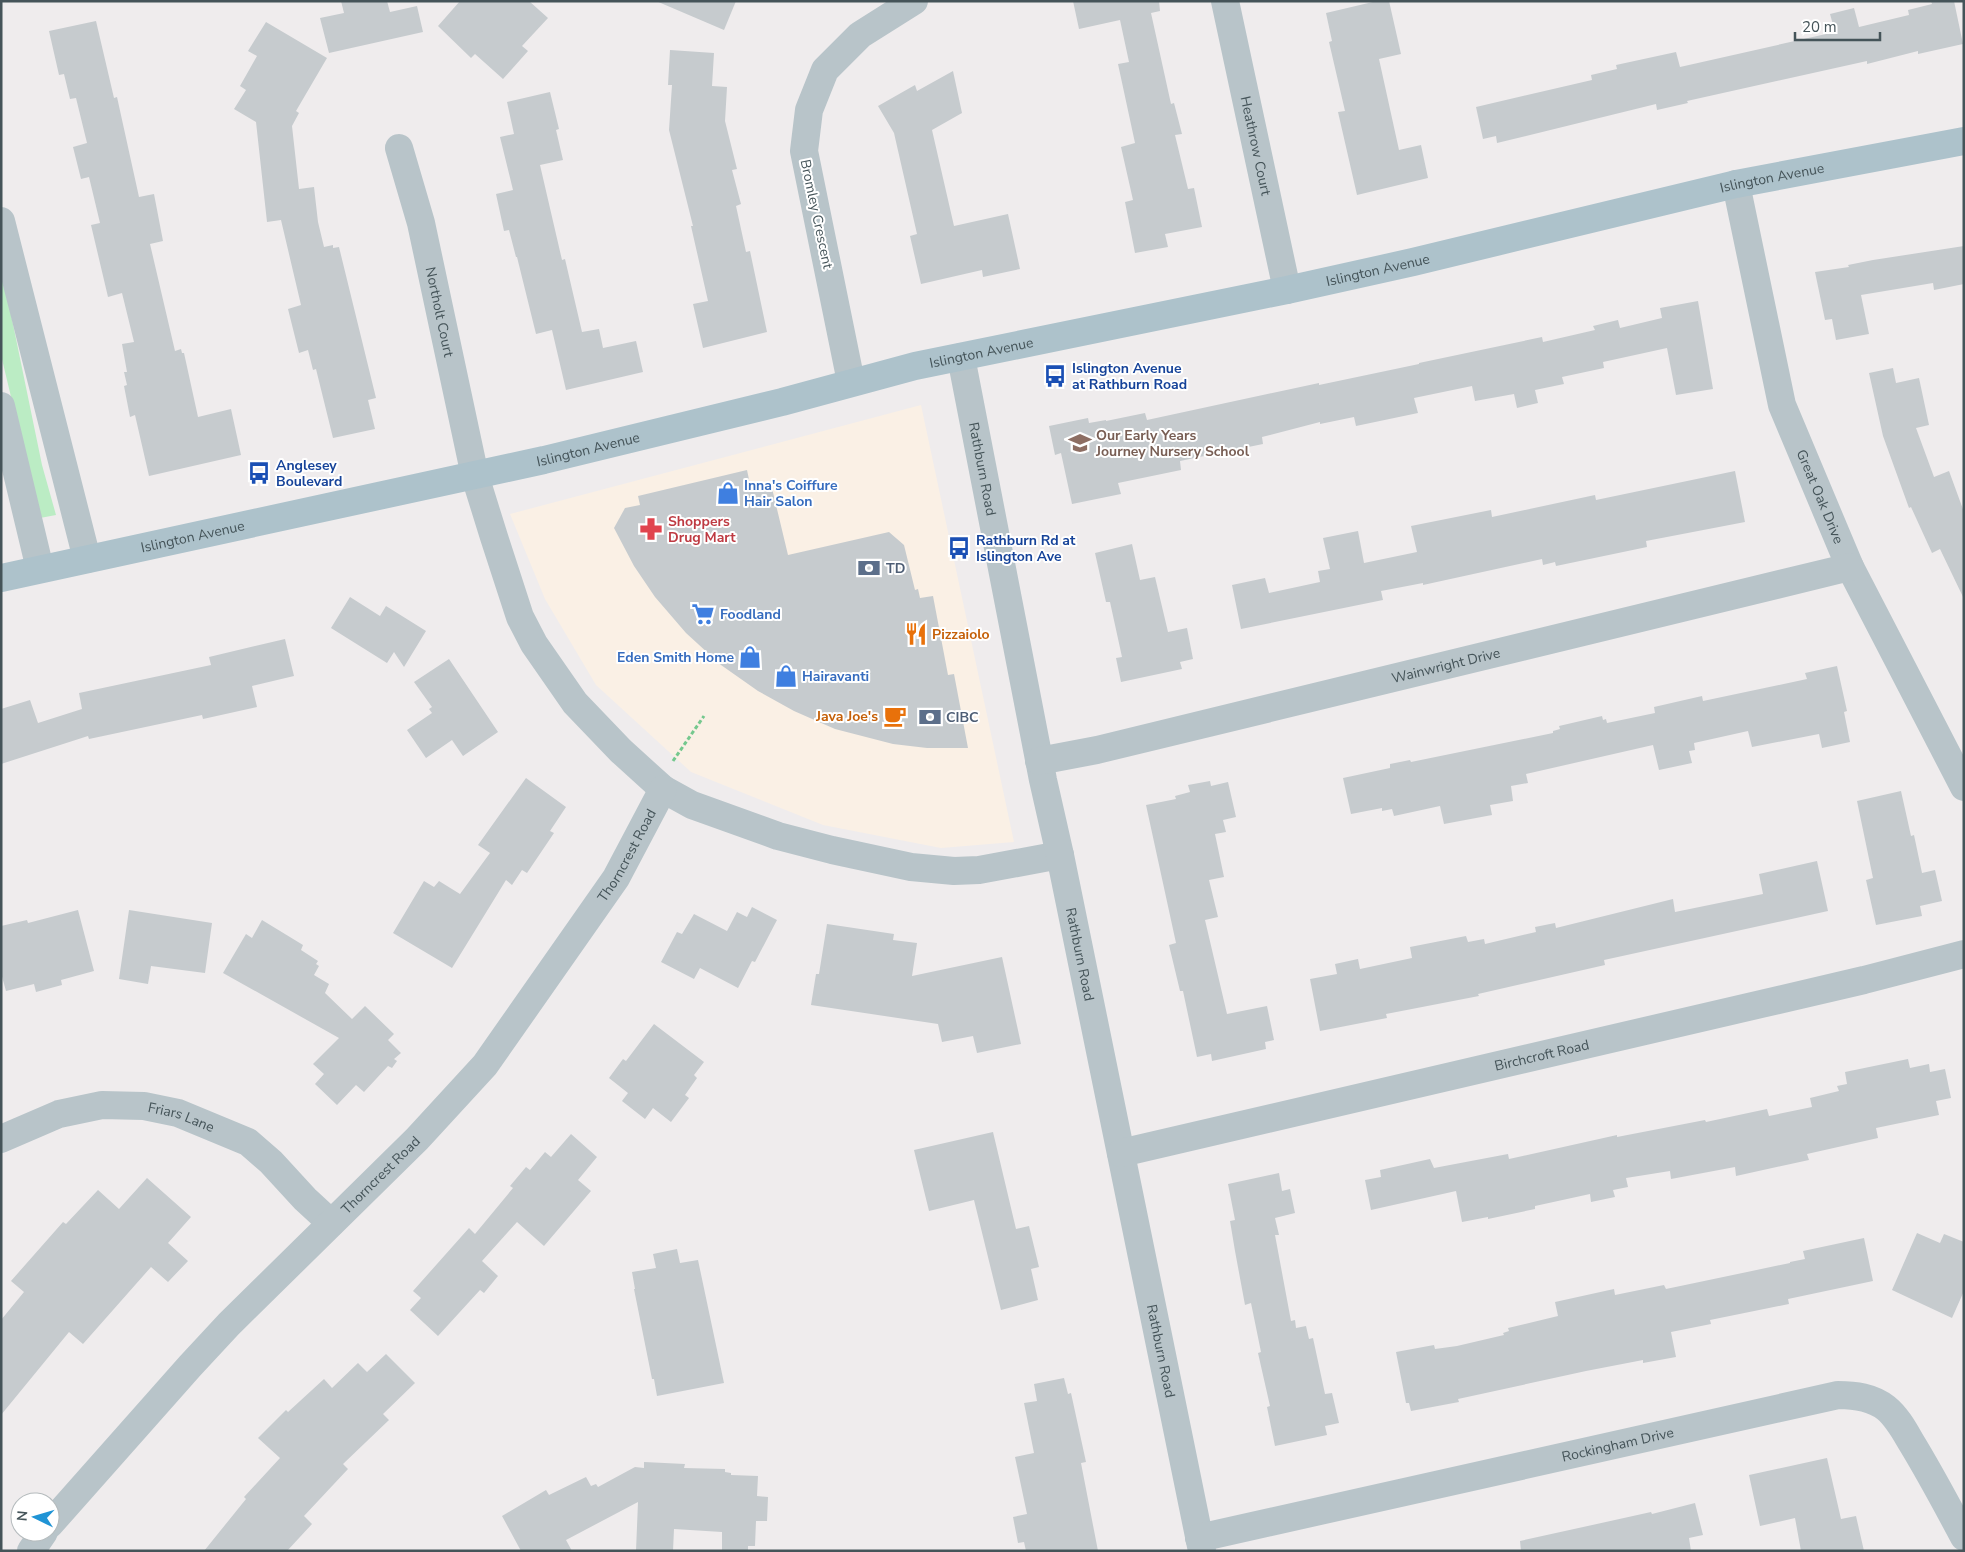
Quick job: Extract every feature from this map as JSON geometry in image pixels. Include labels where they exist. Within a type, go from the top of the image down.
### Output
[{"type":"main road","name":"Islington Avenue","points":[[1,578],[475,476],[782,402],[915,366],[1287,290],[1413,262],[1736,184],[1964,141]]},
{"type":"street","name":"Bromley Crescent","points":[[851,382],[804,151],[810,110],[825,70],[860,35],[914,1]]},
{"type":"street","name":"Heathrow Court","points":[[1225,1],[1287,290]]},
{"type":"street","name":"Northolt Court","points":[[399,148],[421,223],[475,476]]},
{"type":"street","name":"Great Oak Drive","points":[[1736,184],[1782,405],[1850,567],[1964,787]]},
{"type":"street","points":[[1,221],[87,558]]},
{"type":"street","name":"Rathburn Road","points":[[961,357],[1039,760],[1200,1544]]},
{"type":"street","points":[[1,406],[40,569]]},
{"type":"street","points":[[475,476],[520,617],[534,644],[575,703],[621,751],[660,787],[692,805],[778,836],[822,848],[911,867],[954,871],[979,870],[1060,855]]},
{"type":"street","name":"Wainwright Drive","points":[[1039,760],[1097,750],[1850,567]]},
{"type":"street","name":"Thorncrest Road","points":[[60,1513],[229,1324],[418,1139],[485,1065],[616,878],[660,787]]},
{"type":"street","name":"Birchcroft Road","points":[[1121,1153],[1835,987],[1964,954]]},
{"type":"street","name":"Friars Lane","points":[[1,1139],[59,1114],[102,1105],[144,1106],[178,1113],[248,1142],[271,1162],[331,1223]]},
{"type":"street","name":"Rockingham Drive","points":[[1200,1544],[1838,1395],[1855,1395],[1871,1400],[1886,1408],[1898,1420],[1919,1454],[1964,1537]]},
{"type":"path","points":[[660,787],[704,716]]},
{"type":"shaded area","points":[[921,405],[1014,842],[941,848],[823,825],[691,772],[596,685],[545,599],[510,514]]},
{"type":"green space","points":[[1,266],[42,465],[56,515],[40,518],[1,355]]},
{"type":"building","points":[[341,1],[387,1],[390,12],[417,6],[423,32],[329,53],[320,18],[344,13]]},
{"type":"building","points":[[460,1],[529,1],[548,18],[522,46],[528,51],[503,79],[475,54],[471,58],[438,26]]},
{"type":"building","points":[[656,1],[736,1],[724,30]]},
{"type":"building","points":[[1073,1],[1159,1],[1160,11],[1151,13],[1171,104],[1174,103],[1182,134],[1175,135],[1188,189],[1194,188],[1202,227],[1165,234],[1168,247],[1135,253],[1125,202],[1133,200],[1121,147],[1135,143],[1118,64],[1129,62],[1120,20],[1079,29]]},
{"type":"building","points":[[1377,1],[1389,1],[1401,54],[1379,59],[1399,150],[1421,145],[1428,178],[1357,195],[1338,112],[1345,111],[1329,42],[1332,41],[1326,13]]},
{"type":"building","points":[[1931,1],[1954,1],[1963,44],[1918,54],[1918,51],[1867,64],[1867,61],[1687,101],[1688,103],[1657,110],[1656,104],[1497,143],[1496,136],[1483,139],[1476,107],[1592,80],[1591,75],[1617,69],[1616,65],[1676,52],[1680,67],[1835,32],[1830,14],[1854,8],[1859,27],[1909,15],[1908,10],[1932,4]]},
{"type":"building","points":[[96,21],[114,98],[117,97],[139,197],[154,194],[163,241],[150,244],[175,351],[181,349],[182,353],[184,353],[198,417],[231,409],[241,455],[149,476],[135,415],[130,417],[124,386],[127,385],[124,372],[127,372],[122,344],[134,342],[122,293],[108,297],[91,225],[100,223],[89,177],[81,179],[73,147],[87,143],[76,98],[70,99],[64,74],[59,75],[49,31]]},
{"type":"building","points":[[266,22],[327,58],[296,111],[299,113],[292,126],[299,189],[314,187],[318,222],[324,247],[333,245],[333,248],[339,247],[376,398],[368,400],[375,429],[333,438],[316,369],[313,370],[308,350],[299,353],[288,309],[301,305],[281,220],[267,222],[256,122],[234,109],[246,90],[240,86],[257,56],[248,51]]},
{"type":"building","points":[[670,50],[714,53],[712,86],[727,87],[725,121],[737,169],[732,170],[741,204],[736,206],[746,252],[750,251],[767,332],[703,348],[693,304],[708,301],[691,226],[693,226],[669,130],[672,85],[668,85]]},
{"type":"building","points":[[953,71],[962,113],[932,130],[954,226],[1008,214],[1020,269],[983,277],[982,270],[921,284],[910,236],[917,234],[894,133],[878,106],[915,85],[917,91]]},
{"type":"building","points":[[550,92],[559,129],[556,130],[563,160],[540,165],[562,260],[565,259],[582,332],[599,329],[603,348],[636,341],[643,372],[566,390],[552,330],[536,334],[517,257],[509,230],[504,231],[496,194],[513,190],[500,137],[514,134],[507,102]]},
{"type":"building","points":[[1964,246],[1964,284],[1934,290],[1933,283],[1861,295],[1869,334],[1836,340],[1832,319],[1825,320],[1815,272],[1849,267],[1848,265],[1873,260]]},
{"type":"building","points":[[1698,301],[1713,389],[1676,395],[1667,348],[1603,362],[1604,368],[1562,377],[1564,384],[1535,390],[1538,403],[1517,408],[1514,394],[1475,401],[1472,386],[1414,398],[1418,413],[1356,426],[1354,417],[1320,424],[1320,422],[1262,437],[1263,444],[1180,461],[1181,470],[1118,483],[1121,494],[1072,504],[1061,453],[1055,455],[1049,426],[1088,418],[1089,423],[1106,421],[1145,413],[1147,420],[1542,337],[1543,342],[1595,330],[1593,326],[1618,320],[1620,328],[1662,318],[1660,308]]},
{"type":"building","points":[[1893,368],[1896,383],[1919,378],[1929,425],[1916,428],[1934,477],[1949,471],[1964,512],[1964,599],[1940,549],[1932,553],[1911,507],[1909,508],[1883,436],[1869,373]]},
{"type":"building","points":[[747,470],[751,489],[771,484],[788,555],[889,532],[904,545],[915,590],[918,589],[920,598],[933,596],[948,675],[954,674],[968,748],[927,748],[893,744],[835,729],[794,711],[758,691],[721,665],[686,633],[655,597],[634,566],[614,528],[625,508],[640,505],[638,496]]},
{"type":"building","points":[[1735,471],[1745,522],[1646,541],[1647,547],[1556,566],[1555,562],[1543,565],[1542,559],[1423,585],[1423,583],[1381,591],[1383,600],[1241,629],[1232,585],[1265,578],[1269,593],[1320,582],[1318,571],[1330,569],[1323,538],[1358,531],[1364,563],[1417,552],[1411,526],[1491,510],[1492,517],[1595,495],[1596,500]]},
{"type":"building","points":[[1132,544],[1140,580],[1155,577],[1168,632],[1187,628],[1193,659],[1180,662],[1182,669],[1121,682],[1116,658],[1122,657],[1110,602],[1106,602],[1095,553]]},
{"type":"building","points":[[350,597],[380,616],[386,606],[426,631],[404,667],[394,652],[387,663],[331,628]]},
{"type":"building","points":[[285,639],[294,676],[252,686],[257,707],[203,719],[202,715],[89,739],[88,736],[1,764],[1,709],[30,700],[38,723],[82,709],[79,693],[211,665],[209,657]]},
{"type":"building","points":[[449,659],[498,732],[463,756],[452,740],[426,758],[407,730],[432,713],[429,709],[432,707],[414,682]]},
{"type":"building","points":[[1837,666],[1847,711],[1844,712],[1850,742],[1822,748],[1819,734],[1752,747],[1748,731],[1694,743],[1695,750],[1689,751],[1692,763],[1659,770],[1653,745],[1526,774],[1528,783],[1511,786],[1513,801],[1490,805],[1492,815],[1444,824],[1440,806],[1394,816],[1392,809],[1382,811],[1382,808],[1351,814],[1343,778],[1390,768],[1390,764],[1410,760],[1411,762],[1553,733],[1553,731],[1560,729],[1559,726],[1602,716],[1603,720],[1606,719],[1607,723],[1655,713],[1654,707],[1702,696],[1703,701],[1807,679],[1805,673]]},
{"type":"building","points":[[526,778],[566,807],[550,831],[554,833],[527,873],[522,870],[512,885],[506,880],[452,968],[393,933],[424,881],[434,887],[439,881],[460,894],[490,853],[478,845]]},
{"type":"building","points":[[1210,781],[1211,786],[1228,782],[1236,817],[1223,820],[1226,832],[1215,834],[1224,877],[1209,880],[1218,917],[1205,920],[1227,1014],[1267,1006],[1274,1040],[1265,1042],[1266,1049],[1212,1061],[1211,1054],[1197,1057],[1183,991],[1180,991],[1169,945],[1176,943],[1146,805],[1176,799],[1175,796],[1190,792],[1188,785]]},
{"type":"building","points":[[1901,791],[1911,836],[1914,835],[1922,873],[1935,870],[1942,901],[1920,906],[1922,916],[1876,925],[1866,880],[1873,878],[1857,801]]},
{"type":"building","points":[[1817,861],[1828,911],[1604,960],[1605,965],[1478,994],[1479,996],[1386,1014],[1387,1018],[1320,1031],[1310,979],[1337,974],[1335,964],[1358,959],[1360,969],[1412,958],[1410,947],[1466,936],[1468,942],[1484,939],[1485,944],[1536,932],[1535,927],[1555,923],[1556,928],[1673,899],[1675,912],[1763,894],[1759,874]]},
{"type":"building","points":[[752,907],[777,920],[755,962],[752,961],[738,988],[700,968],[694,979],[661,962],[677,932],[682,934],[694,914],[727,931],[737,912],[747,917]]},
{"type":"building","points":[[78,910],[94,971],[61,980],[62,985],[36,992],[34,984],[6,991],[1,973],[1,926],[27,920],[28,923]]},
{"type":"building","points":[[129,910],[212,923],[205,973],[151,966],[148,984],[119,979]]},
{"type":"building","points":[[262,920],[303,945],[301,950],[318,961],[316,964],[319,966],[314,975],[329,984],[325,993],[352,1019],[365,1006],[394,1034],[388,1040],[401,1053],[394,1059],[397,1061],[392,1068],[388,1066],[364,1092],[356,1085],[337,1105],[315,1084],[324,1074],[313,1064],[339,1038],[223,973],[246,934],[252,938]]},
{"type":"building","points":[[827,924],[894,934],[893,940],[917,943],[912,976],[1002,957],[1021,1044],[977,1053],[973,1036],[942,1042],[938,1024],[811,1005],[816,974],[819,974]]},
{"type":"building","points":[[654,1024],[704,1062],[694,1075],[697,1078],[685,1095],[689,1098],[671,1122],[653,1108],[645,1119],[622,1101],[628,1093],[609,1078],[623,1059],[626,1061]]},
{"type":"building","points":[[1908,1059],[1910,1068],[1929,1064],[1930,1072],[1945,1069],[1951,1098],[1936,1101],[1939,1115],[1876,1128],[1878,1138],[1807,1154],[1809,1160],[1736,1176],[1735,1167],[1671,1179],[1670,1171],[1626,1178],[1628,1187],[1613,1190],[1615,1197],[1591,1202],[1590,1194],[1535,1206],[1535,1209],[1488,1219],[1488,1217],[1462,1222],[1456,1191],[1371,1210],[1365,1180],[1381,1177],[1380,1170],[1430,1159],[1434,1168],[1508,1154],[1509,1159],[1617,1135],[1617,1137],[1705,1120],[1706,1122],[1767,1109],[1769,1116],[1812,1107],[1810,1098],[1839,1091],[1837,1086],[1847,1084],[1845,1072]]},
{"type":"building","points":[[993,1132],[1016,1229],[1029,1226],[1039,1267],[1031,1269],[1038,1300],[1001,1310],[974,1200],[929,1211],[914,1150]]},
{"type":"building","points":[[571,1134],[597,1157],[578,1180],[591,1191],[544,1246],[517,1222],[482,1261],[498,1276],[484,1293],[480,1290],[438,1336],[410,1310],[421,1298],[413,1291],[469,1228],[475,1234],[513,1188],[510,1186],[526,1167],[530,1170],[545,1152],[551,1157]]},
{"type":"building","points":[[1279,1173],[1282,1191],[1290,1189],[1295,1213],[1275,1218],[1279,1235],[1275,1235],[1291,1321],[1295,1320],[1296,1328],[1306,1326],[1309,1339],[1313,1338],[1325,1394],[1332,1393],[1339,1423],[1325,1426],[1327,1435],[1275,1446],[1267,1407],[1270,1406],[1258,1353],[1261,1352],[1251,1303],[1245,1305],[1235,1251],[1230,1221],[1235,1220],[1228,1184]]},
{"type":"building","points":[[147,1178],[191,1217],[168,1243],[188,1261],[168,1282],[151,1267],[83,1344],[69,1332],[1,1415],[1,1320],[24,1292],[11,1281],[63,1222],[66,1224],[98,1190],[119,1209]]},
{"type":"building","points":[[1917,1233],[1940,1243],[1944,1234],[1964,1242],[1964,1291],[1952,1318],[1892,1290]]},
{"type":"building","points":[[1864,1238],[1873,1281],[1788,1299],[1789,1304],[1710,1320],[1711,1324],[1671,1332],[1676,1357],[1643,1363],[1643,1360],[1586,1371],[1458,1399],[1459,1402],[1411,1411],[1409,1403],[1406,1403],[1396,1352],[1434,1345],[1435,1349],[1457,1346],[1504,1335],[1503,1333],[1509,1331],[1508,1328],[1558,1316],[1555,1302],[1614,1289],[1615,1295],[1664,1285],[1666,1289],[1790,1263],[1805,1259],[1803,1251]]},
{"type":"building","points":[[677,1249],[680,1263],[698,1260],[724,1383],[657,1396],[654,1379],[652,1379],[632,1272],[656,1268],[653,1254]]},
{"type":"building","points":[[386,1354],[415,1383],[383,1414],[389,1420],[343,1464],[348,1469],[304,1516],[312,1524],[287,1551],[204,1551],[246,1499],[244,1497],[280,1458],[258,1438],[286,1410],[288,1412],[324,1379],[332,1388],[358,1363],[367,1372]]},
{"type":"building","points":[[1064,1378],[1068,1394],[1071,1393],[1086,1462],[1081,1463],[1098,1551],[1026,1551],[1024,1542],[1018,1543],[1013,1517],[1027,1514],[1015,1457],[1034,1453],[1024,1403],[1037,1401],[1034,1384]]},
{"type":"building","points":[[1827,1458],[1841,1519],[1856,1516],[1864,1551],[1801,1551],[1795,1518],[1760,1526],[1749,1475]]},
{"type":"building","points":[[644,1462],[685,1464],[684,1468],[725,1469],[725,1472],[731,1473],[731,1475],[758,1476],[757,1496],[768,1497],[767,1521],[756,1521],[755,1546],[748,1546],[748,1551],[722,1551],[722,1532],[674,1529],[673,1551],[636,1551],[638,1502],[566,1540],[572,1551],[521,1551],[502,1516],[546,1490],[549,1495],[586,1477],[591,1486],[596,1484],[598,1487],[635,1467],[644,1468]]},
{"type":"building","points":[[1695,1503],[1703,1535],[1689,1538],[1691,1551],[1521,1551],[1520,1541],[1651,1512],[1652,1514]]},
{"type":"place","name":"Islington Avenue at Rathburn Road","points":[[1055,376]]},
{"type":"place","name":"Our Early Years Journey Nursery School","points":[[1080,443]]},
{"type":"place","name":"Anglesey Boulevard","points":[[259,473]]},
{"type":"place","name":"Inna's Coiffure Hair Salon","points":[[728,493]]},
{"type":"place","name":"Shoppers Drug Mart","points":[[651,529]]},
{"type":"place","name":"Rathburn Rd at Islington Ave","points":[[959,548]]},
{"type":"place","name":"TD","points":[[869,568]]},
{"type":"place","name":"Foodland","points":[[703,614]]},
{"type":"place","name":"Pizzaiolo","points":[[916,634]]},
{"type":"place","name":"Eden Smith Home","points":[[750,657]]},
{"type":"place","name":"Hairavanti","points":[[786,676]]},
{"type":"place","name":"Java Joe's","points":[[895,716]]},
{"type":"place","name":"CIBC","points":[[930,717]]}]
